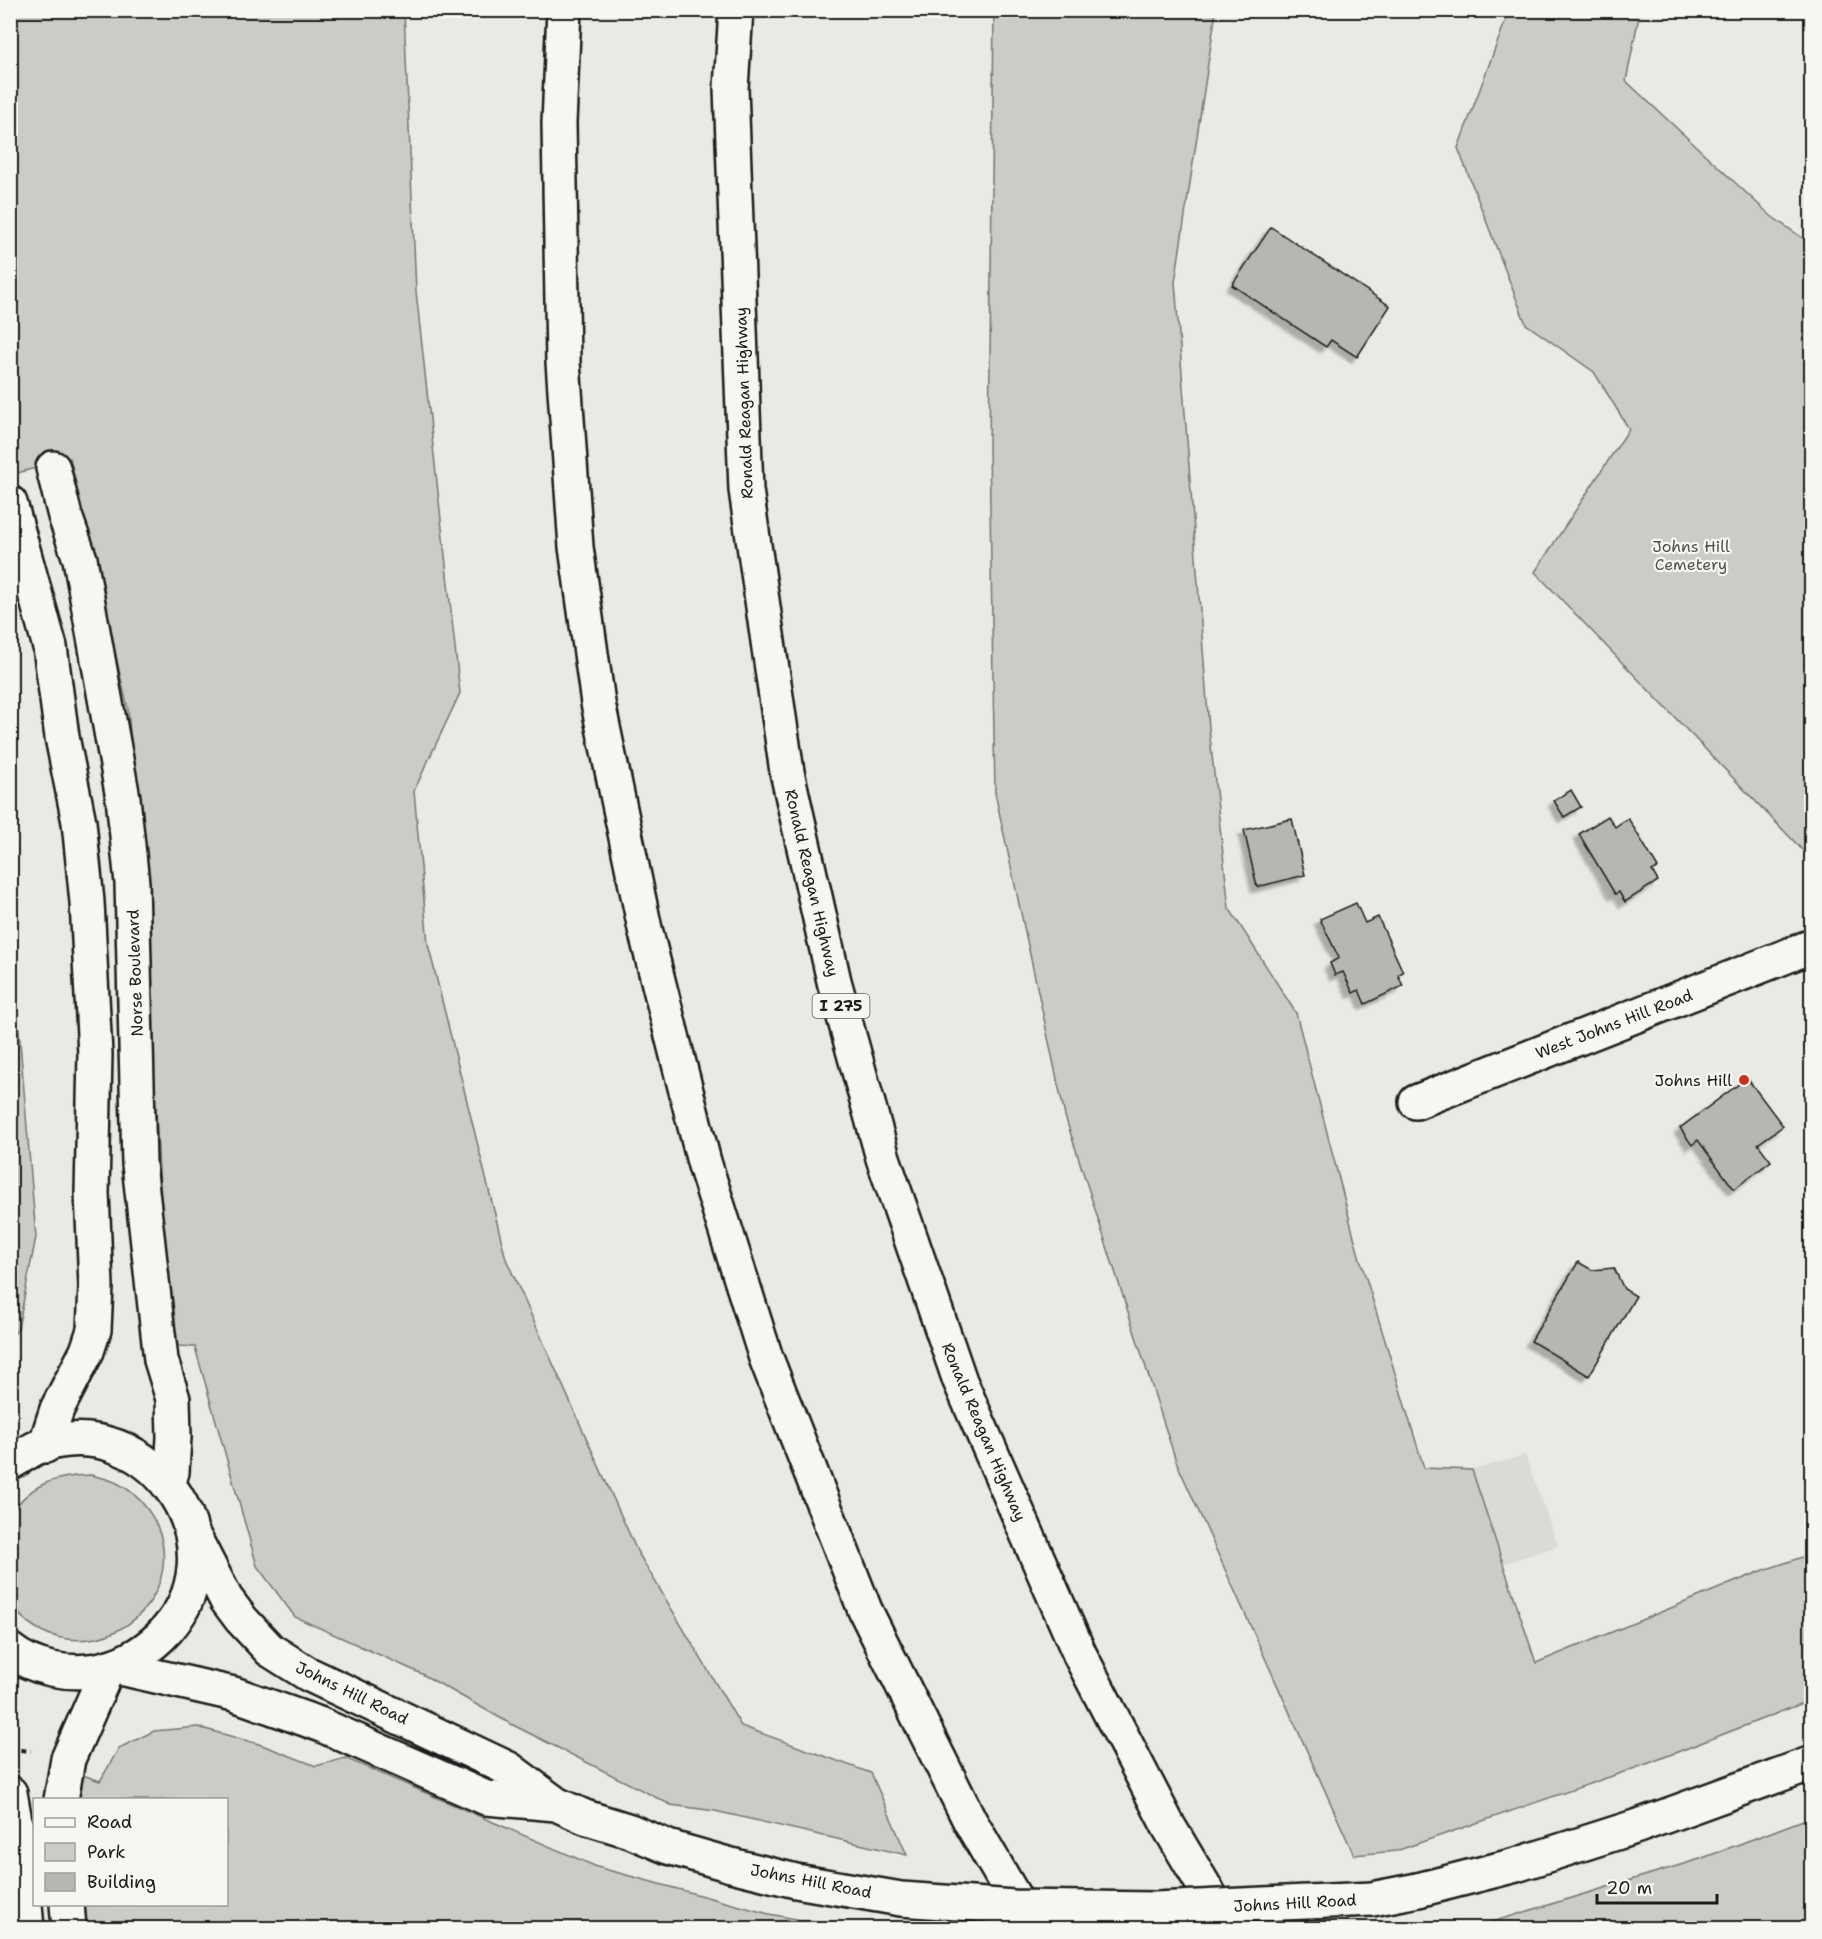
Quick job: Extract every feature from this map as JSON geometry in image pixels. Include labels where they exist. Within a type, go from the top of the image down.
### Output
[{"type":"main road","points":[[564,10],[559,123],[563,362],[576,548],[598,703],[648,940],[704,1162],[770,1369],[865,1610],[970,1821],[1032,1929]]},
{"type":"main road","name":"Ronald Reagan Highway","points":[[736,10],[731,88],[746,490],[787,772],[834,981],[883,1158],[960,1381],[1080,1655],[1169,1827],[1229,1929]]},
{"type":"main road","name":"Norse Boulevard","points":[[53,468],[65,516],[80,559],[123,798],[132,884],[140,1164],[161,1360],[173,1399],[172,1472],[168,1482]]},
{"type":"main road","points":[[10,503],[50,647],[62,737],[79,822],[87,902],[95,1054],[92,1193],[96,1286],[94,1330],[87,1352],[57,1409],[26,1452]]},
{"type":"main road","name":"West Johns Hill Road","points":[[1416,1102],[1812,946]]},
{"type":"main road","points":[[10,1650],[47,1669],[82,1672],[112,1667],[145,1651],[169,1628],[186,1599],[194,1567],[192,1533],[184,1506],[168,1482],[141,1458],[108,1444],[72,1440],[26,1452]]},
{"type":"main road","name":"Johns Hill Road","points":[[192,1533],[226,1599],[270,1650],[308,1674],[509,1769],[556,1804]]},
{"type":"main road","points":[[61,1798],[68,1759],[112,1667]]},
{"type":"main road","name":"Johns Hill Road","points":[[112,1667],[234,1694],[319,1724],[486,1797],[556,1804],[669,1847],[731,1864],[795,1881],[901,1899],[1014,1908],[1155,1910],[1372,1899],[1418,1890],[1516,1865],[1616,1833],[1812,1763]]},
{"type":"main road","points":[[10,1793],[20,1849],[27,1929]]},
{"type":"main road","points":[[67,1906],[69,1929]]},
{"type":"path","points":[[10,1752],[20,1750]]},
{"type":"shaded area","points":[[1525,1455],[1558,1546],[1503,1564],[1472,1470]]},
{"type":"green space","points":[[11,11],[404,11],[416,291],[460,693],[414,791],[428,944],[506,1259],[637,1551],[741,1726],[871,1773],[907,1855],[715,1811],[671,1805],[511,1724],[422,1674],[295,1617],[257,1566],[195,1347],[178,1346],[164,1266],[146,919],[128,709],[70,458],[11,475]]},
{"type":"green space","points":[[994,11],[1216,11],[1175,282],[1209,728],[1229,908],[1296,1013],[1358,1252],[1424,1468],[1472,1470],[1536,1663],[1764,1570],[1811,1554],[1811,1700],[1644,1765],[1396,1851],[1354,1855],[1176,1461],[1065,1116],[995,793],[989,447]]},
{"type":"green space","name":"Johns Hill Cemetery","points":[[1509,11],[1640,11],[1626,81],[1771,216],[1811,244],[1811,859],[1535,572],[1629,429],[1594,372],[1526,324],[1458,148]]},
{"type":"green space","points":[[11,932],[36,1237],[18,1329],[11,1338]]},
{"type":"green space","points":[[91,1475],[122,1485],[142,1502],[160,1533],[164,1557],[160,1580],[151,1601],[136,1618],[116,1631],[93,1639],[67,1639],[50,1635],[34,1627],[11,1603],[11,1514],[18,1503],[45,1483],[67,1477]]},
{"type":"green space","points":[[198,1727],[262,1745],[316,1766],[345,1758],[597,1867],[769,1914],[845,1928],[80,1928],[80,1906],[228,1906],[228,1798],[79,1798],[83,1775],[100,1781],[119,1748],[154,1731]]},
{"type":"green space","points":[[1811,1817],[1811,1928],[1472,1928],[1700,1859]]},
{"type":"building","points":[[1271,227],[1390,306],[1357,357],[1331,340],[1326,347],[1232,285]]},
{"type":"building","points":[[1571,790],[1581,807],[1564,817],[1554,801]]},
{"type":"building","points":[[1608,816],[1615,827],[1628,818],[1658,868],[1652,871],[1658,881],[1625,902],[1619,892],[1615,894],[1579,834]]},
{"type":"building","points":[[1292,819],[1305,875],[1257,887],[1244,830]]},
{"type":"building","points":[[1356,903],[1365,923],[1378,917],[1403,972],[1398,975],[1403,986],[1365,1004],[1359,990],[1353,993],[1343,972],[1335,975],[1330,963],[1339,958],[1320,919]]},
{"type":"building","points":[[1747,1078],[1783,1126],[1758,1144],[1771,1161],[1734,1189],[1698,1140],[1692,1145],[1680,1128]]},
{"type":"building","points":[[1578,1262],[1592,1270],[1614,1268],[1624,1289],[1636,1296],[1589,1376],[1531,1341]]},
{"type":"place","name":"Johns Hill","points":[[1744,1080]]}]
